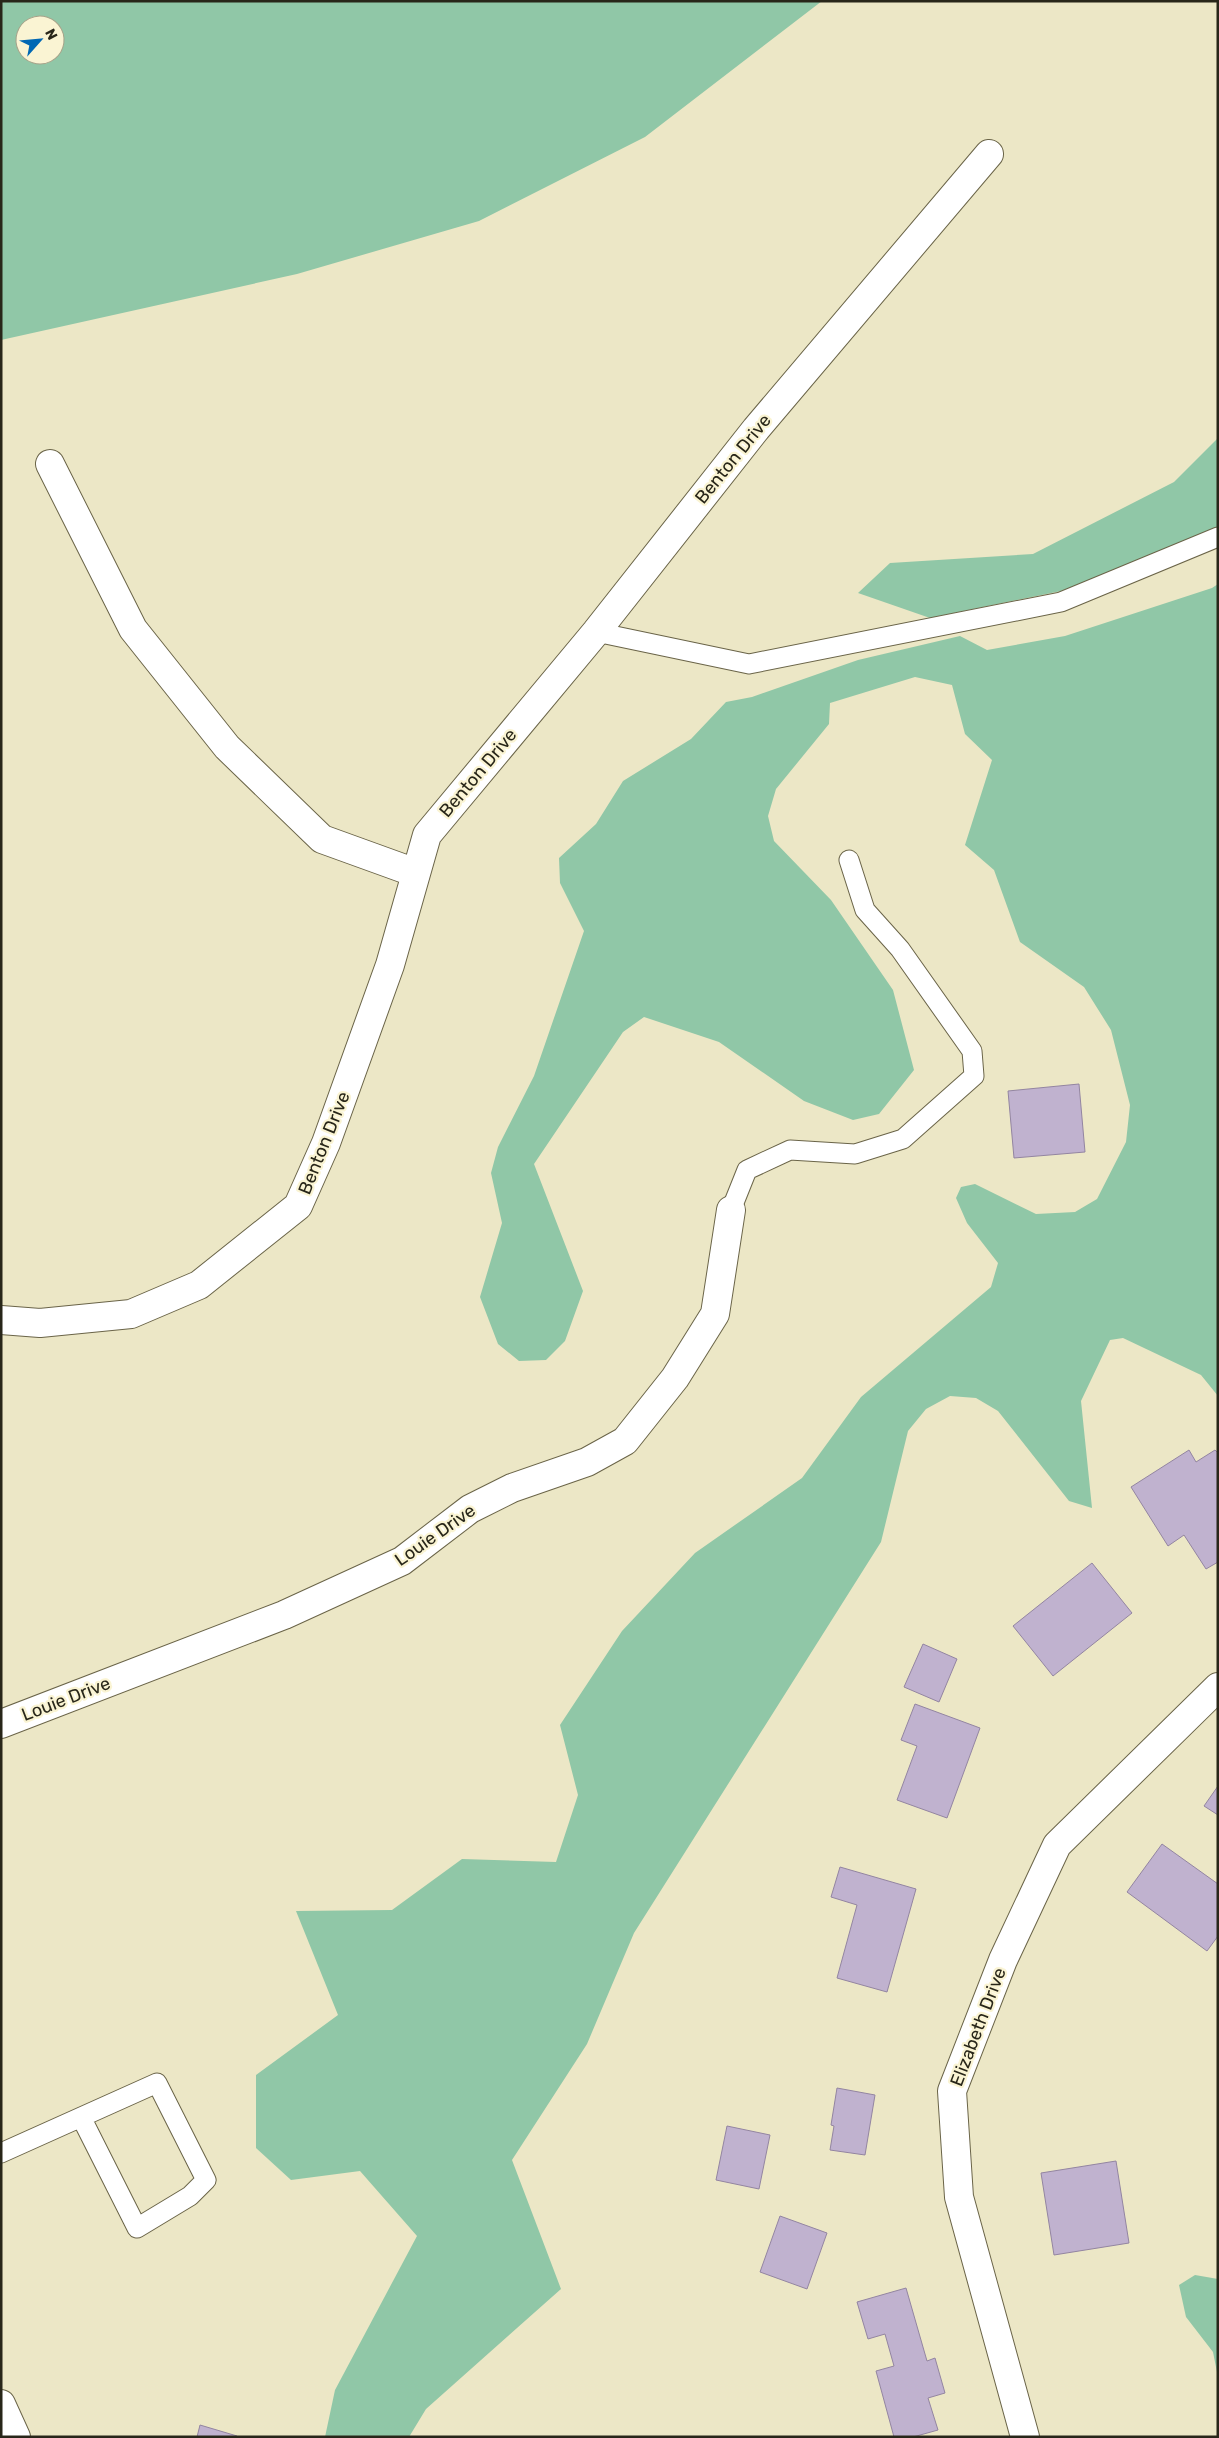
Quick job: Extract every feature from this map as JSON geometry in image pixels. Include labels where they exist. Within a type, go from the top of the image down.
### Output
[{"type":"street","name":"Benton Drive","points":[[1,1320],[40,1323],[131,1314],[199,1285],[298,1206],[326,1143],[390,965],[426,834],[596,632],[756,429],[990,154]]},
{"type":"street","points":[[50,464],[133,629],[227,747],[322,839],[416,873]]},
{"type":"street","name":"Louie Drive","points":[[1,1724],[284,1615],[402,1560],[478,1505],[512,1488],[587,1462],[625,1441],[676,1378],[714,1314],[731,1210]]},
{"type":"street","name":"Elizabeth Drive","points":[[1025,2437],[959,2197],[952,2092],[1003,1960],[1057,1845],[1218,1687]]},
{"type":"street","points":[[1,2404],[16,2437]]},
{"type":"lane","points":[[596,632],[749,664],[1061,602],[1218,537]]},
{"type":"lane","points":[[731,1210],[747,1170],[790,1150],[855,1154],[903,1139],[974,1076],[972,1051],[900,949],[865,910],[849,860]]},
{"type":"lane","points":[[1,2154],[80,2117],[157,2083],[206,2180],[190,2196],[137,2228],[80,2117]]},
{"type":"green space","points":[[1,1],[822,1],[645,137],[479,221],[297,274],[1,340]]},
{"type":"green space","points":[[1218,438],[1218,530],[1207,537],[1061,591],[930,618],[858,593],[890,563],[1033,554],[1174,482]]},
{"type":"green space","points":[[1218,584],[1218,1396],[1201,1375],[1123,1338],[1110,1340],[1081,1401],[1092,1508],[1069,1501],[998,1411],[976,1398],[950,1396],[926,1409],[908,1431],[881,1542],[634,1933],[587,2044],[512,2160],[561,2289],[426,2409],[409,2437],[325,2437],[335,2390],[417,2236],[360,2171],[291,2180],[256,2148],[256,2075],[338,2015],[296,1911],[392,1910],[462,1859],[556,1862],[578,1795],[560,1725],[622,1631],[695,1553],[802,1478],[861,1397],[991,1287],[998,1263],[967,1223],[956,1198],[961,1187],[975,1184],[1036,1214],[1075,1212],[1097,1199],[1126,1142],[1130,1105],[1111,1030],[1084,987],[1020,942],[994,870],[965,845],[992,760],[965,734],[952,685],[915,677],[830,703],[829,724],[776,789],[768,816],[774,841],[831,900],[893,990],[914,1070],[879,1114],[853,1120],[804,1101],[719,1042],[644,1017],[623,1032],[534,1164],[583,1291],[565,1341],[546,1360],[519,1361],[498,1344],[480,1297],[502,1223],[491,1173],[498,1147],[534,1076],[584,931],[560,883],[559,858],[596,824],[623,781],[691,739],[726,702],[752,697],[858,660],[960,636],[987,650],[1065,636],[1212,588]]},
{"type":"green space","points":[[1195,2275],[1218,2279],[1218,2377],[1213,2352],[1186,2317],[1179,2285]]},
{"type":"building","points":[[1079,1084],[1085,1152],[1014,1158],[1008,1091]]},
{"type":"building","points":[[1189,1450],[1196,1462],[1215,1450],[1218,1453],[1218,1562],[1206,1569],[1184,1535],[1168,1546],[1131,1487]]},
{"type":"building","points":[[1092,1563],[1132,1613],[1053,1676],[1013,1626]]},
{"type":"building","points":[[923,1644],[957,1659],[939,1702],[904,1687]]},
{"type":"building","points":[[915,1704],[980,1728],[947,1818],[897,1800],[917,1746],[901,1740]]},
{"type":"building","points":[[1218,1786],[1218,1815],[1204,1806]]},
{"type":"building","points":[[1162,1844],[1218,1884],[1218,1936],[1207,1951],[1127,1892]]},
{"type":"building","points":[[840,1867],[916,1889],[887,1992],[837,1978],[857,1905],[831,1897]]},
{"type":"building","points":[[837,2088],[875,2095],[865,2155],[830,2150],[834,2126],[831,2125]]},
{"type":"building","points":[[727,2126],[770,2135],[759,2189],[716,2180]]},
{"type":"building","points":[[1116,2161],[1129,2243],[1054,2255],[1041,2173]]},
{"type":"building","points":[[780,2216],[827,2233],[807,2289],[760,2272]]},
{"type":"building","points":[[906,2288],[927,2361],[935,2358],[945,2393],[928,2398],[938,2430],[913,2437],[894,2437],[876,2371],[894,2366],[885,2334],[868,2339],[857,2302]]},
{"type":"building","points":[[200,2425],[237,2436],[197,2437]]}]
